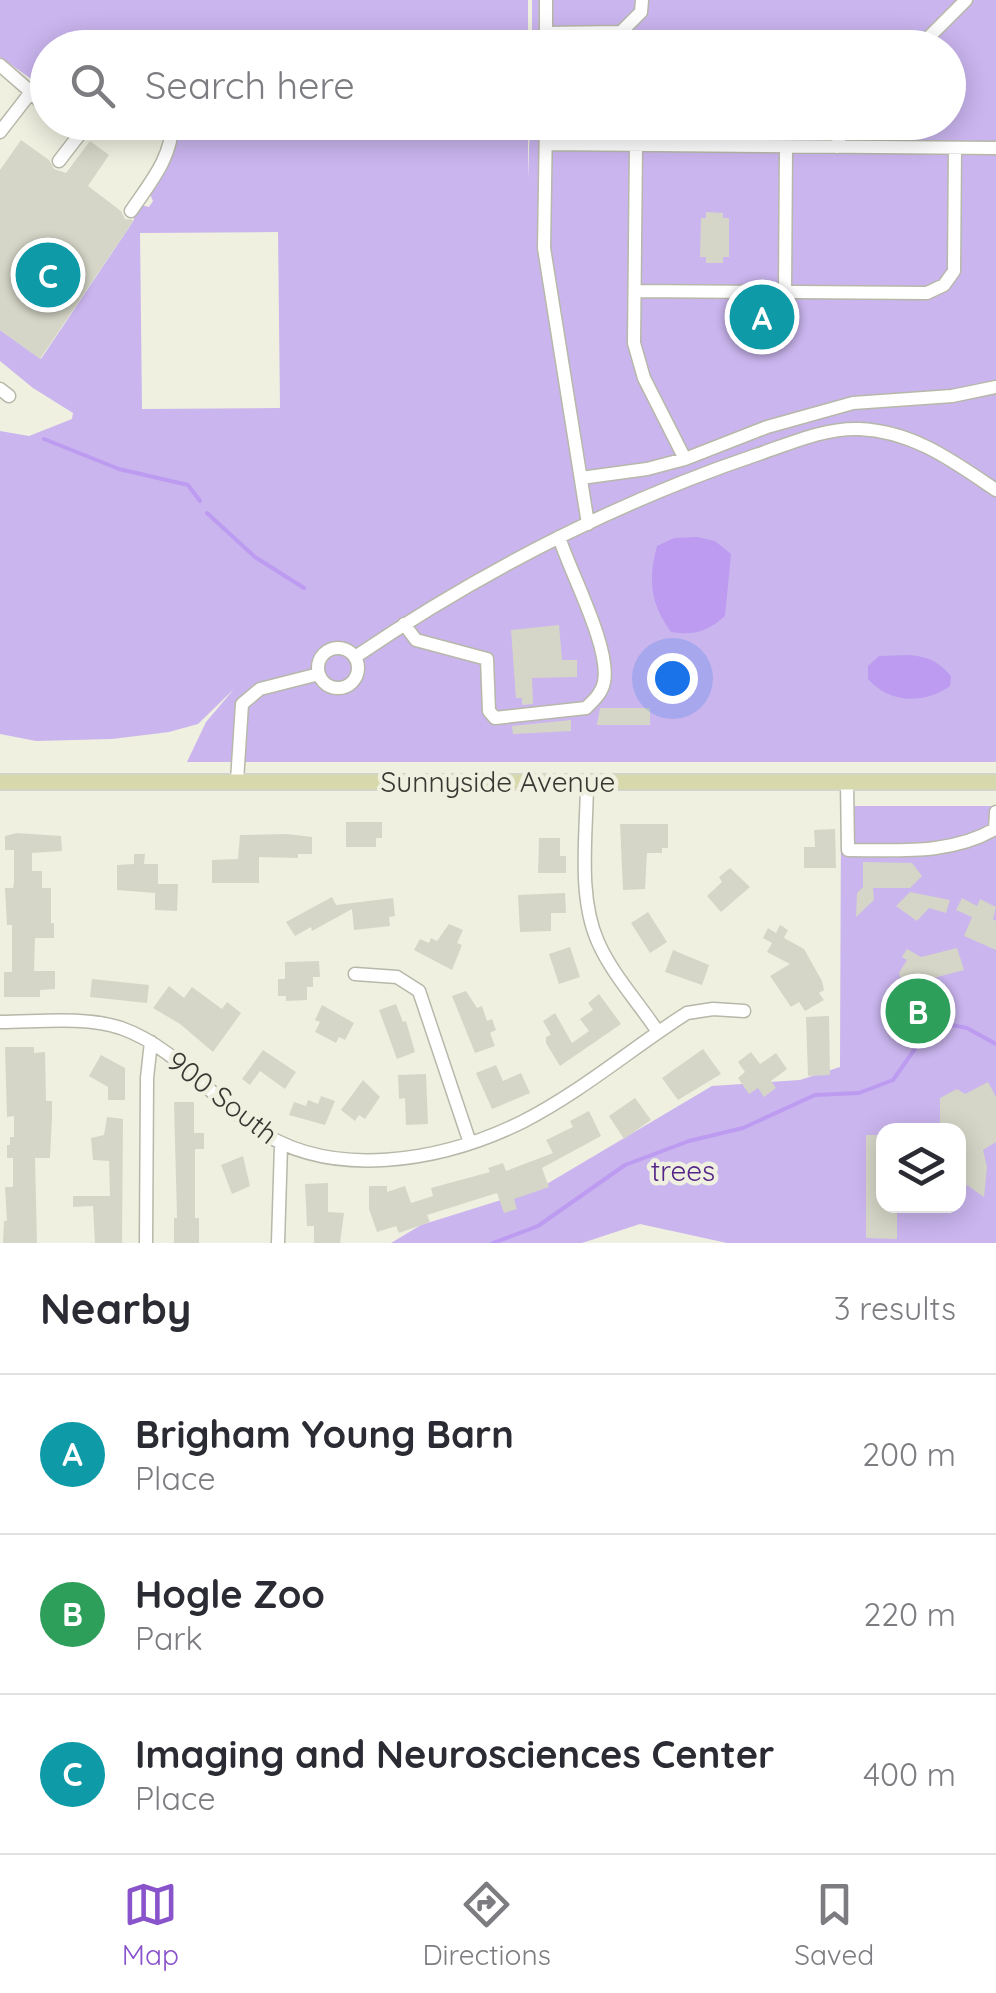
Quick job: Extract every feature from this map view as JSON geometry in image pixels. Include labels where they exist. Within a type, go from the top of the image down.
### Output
[{"type":"main road","name":"Sunnyside Avenue","points":[[0,782],[996,782]]},
{"type":"street","points":[[546,0],[546,30]]},
{"type":"street","points":[[623,30],[642,12],[642,0]]},
{"type":"street","points":[[936,30],[966,0]]},
{"type":"street","points":[[0,65],[30,90]]},
{"type":"street","points":[[0,132],[6,113],[30,94]]},
{"type":"street","points":[[59,161],[75,140]]},
{"type":"street","points":[[131,211],[166,158],[171,140]]},
{"type":"street","points":[[546,140],[545,261],[588,524]]},
{"type":"street","points":[[837,147],[839,140]]},
{"type":"street","points":[[546,144],[996,148]]},
{"type":"street","points":[[636,145],[634,344],[644,378],[685,459]]},
{"type":"street","points":[[785,292],[786,146]]},
{"type":"street","points":[[635,291],[926,293],[944,285],[954,271],[955,260],[955,148]]},
{"type":"street","points":[[581,478],[647,469],[685,459],[767,427],[853,403],[952,396],[996,387]]},
{"type":"street","points":[[355,658],[404,624],[558,537],[709,471],[838,430],[881,431],[926,444],[996,490]]},
{"type":"street","points":[[404,624],[416,640],[487,659],[489,710],[495,718],[586,708],[601,692],[606,677],[592,615],[558,537]]},
{"type":"street","points":[[330,650],[343,650],[355,658],[357,675],[348,686],[330,686],[318,674],[322,658],[330,650]]},
{"type":"street","points":[[237,781],[242,704],[260,689],[318,674]]},
{"type":"street","points":[[587,781],[590,921],[609,962],[658,1032]]},
{"type":"street","points":[[847,782],[848,850],[924,850],[972,842],[995,829],[996,812]]},
{"type":"street","points":[[996,782],[996,796]]},
{"type":"street","points":[[355,974],[397,977],[419,991],[470,1144]]},
{"type":"street","name":"900 South","points":[[0,1022],[83,1022],[118,1027],[151,1042],[281,1145],[339,1159],[379,1160],[470,1144],[523,1121],[658,1032],[700,1010],[744,1011]]},
{"type":"street","points":[[146,1243],[147,1078],[151,1042]]},
{"type":"street","points":[[278,1243],[281,1145]]},
{"type":"green space","points":[[0,0],[528,0],[528,30],[30,30],[30,78],[0,57]]},
{"type":"green space","points":[[532,0],[996,0],[996,762],[187,762],[206,722],[234,689],[198,724],[169,732],[112,739],[36,741],[0,734],[0,431],[29,436],[72,419],[73,413],[0,361],[0,330],[41,359],[134,220],[133,212],[141,205],[149,207],[153,201],[148,190],[167,140],[528,140],[528,179],[529,140],[966,140],[966,30],[532,30]],"holes":[[[278,232],[280,408],[142,409],[140,233]]]},
{"type":"green space","name":"trees","points":[[841,806],[996,806],[996,1243],[727,1243],[640,1224],[582,1243],[391,1243],[421,1225],[540,1188],[712,1086],[800,1080],[840,1067]]},
{"type":"shaded area","points":[[674,538],[715,541],[731,554],[725,616],[700,631],[671,632],[653,591],[657,546]]},
{"type":"shaded area","points":[[910,655],[942,667],[951,676],[950,686],[929,696],[908,699],[886,693],[868,679],[868,666],[879,656]]},
{"type":"building","points":[[21,140],[49,160],[54,169],[66,173],[90,141],[109,155],[88,186],[121,211],[125,219],[134,220],[40,359],[0,330],[0,170]]},
{"type":"building","points":[[706,212],[723,213],[723,218],[729,218],[729,257],[723,257],[723,263],[706,263],[706,257],[700,257],[701,218],[706,218]]},
{"type":"building","points":[[774,305],[775,328],[751,329],[749,306]]},
{"type":"building","points":[[559,625],[562,660],[577,660],[577,677],[532,678],[533,704],[522,705],[522,698],[516,698],[511,630]]},
{"type":"building","points":[[600,708],[650,708],[650,725],[597,725]]},
{"type":"building","points":[[571,720],[571,731],[513,734],[512,726]]},
{"type":"building","points":[[346,822],[382,822],[382,838],[376,838],[376,847],[346,847]]},
{"type":"building","points":[[620,824],[668,824],[668,848],[662,848],[662,853],[647,853],[645,889],[623,890]]},
{"type":"building","points":[[835,829],[836,868],[804,868],[804,847],[815,847],[814,830]]},
{"type":"building","points":[[240,835],[312,837],[312,854],[298,854],[298,858],[259,857],[259,883],[212,883],[212,860],[238,859]]},
{"type":"building","points":[[5,836],[61,836],[62,851],[32,853],[32,871],[42,871],[42,888],[51,888],[54,923],[54,938],[35,938],[34,971],[55,971],[55,989],[40,990],[40,997],[4,997],[4,972],[12,972],[12,925],[7,925],[5,888],[13,888],[14,883],[14,850],[5,850]]},
{"type":"building","points":[[539,838],[560,838],[560,856],[566,856],[566,873],[538,873]]},
{"type":"building","points":[[134,854],[145,854],[144,864],[158,864],[158,884],[178,884],[177,911],[155,910],[155,893],[117,890],[117,865],[134,864]]},
{"type":"building","points":[[863,862],[912,863],[922,876],[910,888],[873,888],[874,900],[856,917],[857,893],[863,887]]},
{"type":"building","points":[[730,868],[750,887],[721,912],[707,896]]},
{"type":"building","points":[[910,892],[950,900],[946,913],[929,908],[917,921],[896,906]]},
{"type":"building","points":[[565,893],[566,913],[551,913],[551,931],[520,932],[518,895]]},
{"type":"building","points":[[332,897],[336,905],[393,898],[395,916],[389,917],[390,926],[354,930],[352,909],[295,936],[286,922]]},
{"type":"building","points":[[962,898],[977,906],[980,899],[996,907],[996,950],[964,936],[972,917],[956,910]]},
{"type":"building","points":[[648,912],[667,942],[650,953],[631,923]]},
{"type":"building","points":[[449,924],[463,930],[457,943],[462,945],[452,970],[414,950],[420,939],[437,941]]},
{"type":"building","points":[[780,925],[788,930],[784,938],[804,949],[822,981],[824,990],[819,993],[824,1000],[805,1011],[799,1002],[791,1007],[770,976],[790,964],[767,952],[772,943],[763,938],[768,928],[776,933]]},
{"type":"building","points":[[570,947],[580,977],[559,984],[549,954]]},
{"type":"building","points":[[957,948],[964,970],[903,986],[899,973],[907,960],[902,957],[907,949],[921,957]]},
{"type":"building","points":[[673,950],[709,965],[702,985],[665,972]]},
{"type":"building","points":[[319,961],[320,977],[313,977],[313,987],[307,987],[307,1000],[286,1001],[286,996],[278,996],[278,979],[285,979],[285,962]]},
{"type":"building","points":[[92,979],[149,985],[147,1003],[90,997]]},
{"type":"building","points":[[169,986],[184,998],[192,987],[222,1009],[227,1002],[241,1013],[213,1052],[180,1024],[153,1008]]},
{"type":"building","points":[[466,991],[477,1008],[482,1006],[487,1021],[492,1019],[496,1030],[490,1033],[495,1046],[475,1053],[452,996]]},
{"type":"building","points":[[599,994],[621,1024],[560,1066],[546,1043],[546,1037],[551,1035],[543,1021],[555,1013],[572,1043],[589,1031],[580,1019],[593,1010],[588,1003]]},
{"type":"building","points":[[396,1004],[403,1022],[406,1021],[415,1052],[397,1059],[379,1010]]},
{"type":"building","points":[[322,1005],[354,1023],[345,1040],[339,1037],[336,1043],[315,1032],[320,1022],[315,1020]]},
{"type":"building","points":[[829,1016],[830,1075],[808,1076],[806,1017]]},
{"type":"building","points":[[5,1047],[34,1047],[34,1053],[45,1052],[46,1101],[52,1101],[52,1116],[50,1158],[35,1158],[37,1243],[3,1243],[7,1221],[5,1187],[13,1187],[13,1158],[7,1158],[7,1145],[10,1137],[14,1137],[14,1116],[7,1117]]},
{"type":"building","points":[[703,1049],[721,1074],[678,1100],[662,1078]]},
{"type":"building","points":[[263,1050],[296,1072],[285,1089],[260,1071],[250,1085],[242,1079]]},
{"type":"building","points":[[751,1052],[760,1064],[776,1053],[787,1069],[771,1081],[776,1088],[764,1097],[758,1088],[749,1094],[738,1078],[745,1072],[738,1062]]},
{"type":"building","points":[[101,1055],[125,1068],[125,1100],[108,1100],[108,1087],[89,1076]]},
{"type":"building","points":[[496,1065],[503,1081],[521,1073],[530,1093],[492,1109],[476,1073]]},
{"type":"building","points":[[426,1074],[428,1124],[406,1125],[405,1098],[399,1099],[398,1075]]},
{"type":"building","points":[[363,1080],[380,1097],[365,1119],[359,1115],[355,1121],[341,1110]]},
{"type":"building","points":[[988,1082],[996,1097],[996,1142],[983,1150],[987,1167],[984,1197],[966,1187],[966,1123],[940,1123],[940,1098],[957,1089],[965,1094]]},
{"type":"building","points":[[321,1096],[335,1101],[325,1125],[289,1115],[294,1102],[306,1106],[308,1100],[318,1104]]},
{"type":"building","points":[[635,1098],[651,1120],[624,1139],[609,1116]]},
{"type":"building","points":[[174,1102],[194,1102],[194,1133],[204,1133],[204,1149],[195,1149],[199,1243],[174,1243]]},
{"type":"building","points":[[589,1111],[601,1136],[542,1168],[549,1187],[514,1199],[517,1209],[504,1213],[497,1193],[427,1215],[430,1222],[399,1233],[396,1226],[377,1232],[369,1209],[369,1186],[387,1186],[387,1192],[405,1186],[411,1203],[433,1196],[431,1188],[490,1172],[488,1168],[503,1163],[506,1171],[553,1153],[546,1140],[573,1127],[570,1121]]},
{"type":"building","points":[[107,1117],[123,1119],[122,1243],[95,1243],[93,1206],[73,1207],[73,1196],[110,1196],[109,1161],[93,1160],[91,1138],[104,1135]]},
{"type":"building","points":[[866,1135],[876,1135],[876,1213],[897,1213],[897,1239],[866,1238]]},
{"type":"building","points":[[243,1156],[250,1186],[232,1194],[221,1165]]},
{"type":"building","points":[[328,1183],[328,1212],[344,1213],[340,1243],[314,1243],[314,1226],[307,1226],[305,1184]]},
{"type":"waterway","points":[[44,439],[119,469],[188,485],[200,501]]},
{"type":"waterway","points":[[207,513],[255,557],[304,588]]},
{"type":"waterway","points":[[493,1243],[538,1226],[625,1165],[689,1141],[743,1128],[815,1095],[859,1093],[893,1080],[922,1039],[946,1024],[967,1028],[996,1044]]},
{"type":"place","name":"Imaging and Neurosciences Center","points":[[48,275]]},
{"type":"place","name":"Brigham Young Barn","points":[[762,317]]},
{"type":"place","name":"Hogle Zoo","points":[[918,1011]]}]
